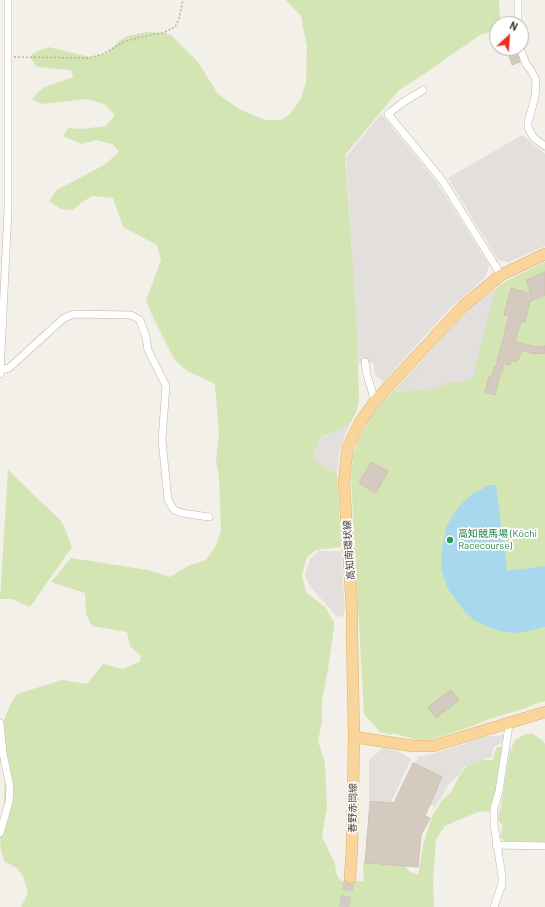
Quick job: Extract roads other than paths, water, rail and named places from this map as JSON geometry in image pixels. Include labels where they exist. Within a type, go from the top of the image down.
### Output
[{"type":"main road","name":"高知南環状線","points":[[354,738],[352,608],[344,472],[346,455],[351,440],[360,422],[375,401],[463,306],[501,275],[545,254]]},
{"type":"main road","points":[[354,738],[413,746],[433,746],[545,712]]},
{"type":"main road","name":"春野赤岡線","points":[[350,878],[354,738]]},
{"type":"street","points":[[0,374],[8,210],[8,0]]},
{"type":"street","points":[[518,0],[518,16]]},
{"type":"street","points":[[523,56],[536,80],[535,97],[528,122],[528,128],[534,138],[545,146]]},
{"type":"street","points":[[423,90],[388,114],[442,180],[501,275]]},
{"type":"street","points":[[0,370],[9,368],[64,318],[74,314],[131,315],[140,320],[146,337],[148,350],[166,386],[162,440],[168,500],[174,510],[182,513],[209,517]]},
{"type":"street","points":[[365,362],[367,375],[375,401]]},
{"type":"street","points":[[0,723],[3,753],[10,787],[9,802],[0,833]]},
{"type":"street","points":[[494,907],[502,884],[502,876],[496,845],[494,808],[500,784],[508,723]]},
{"type":"street","points":[[496,845],[545,846]]},
{"type":"water","points":[[489,485],[496,485],[507,571],[545,566],[545,627],[512,633],[488,627],[474,620],[465,612],[448,589],[441,569],[441,553],[447,525],[462,503],[471,495]]},
{"type":"tunnel","points":[[344,907],[350,878]]},
{"type":"place","name":"高知競馬場 (Kōchi Racecourse)","points":[[450,540]]}]
